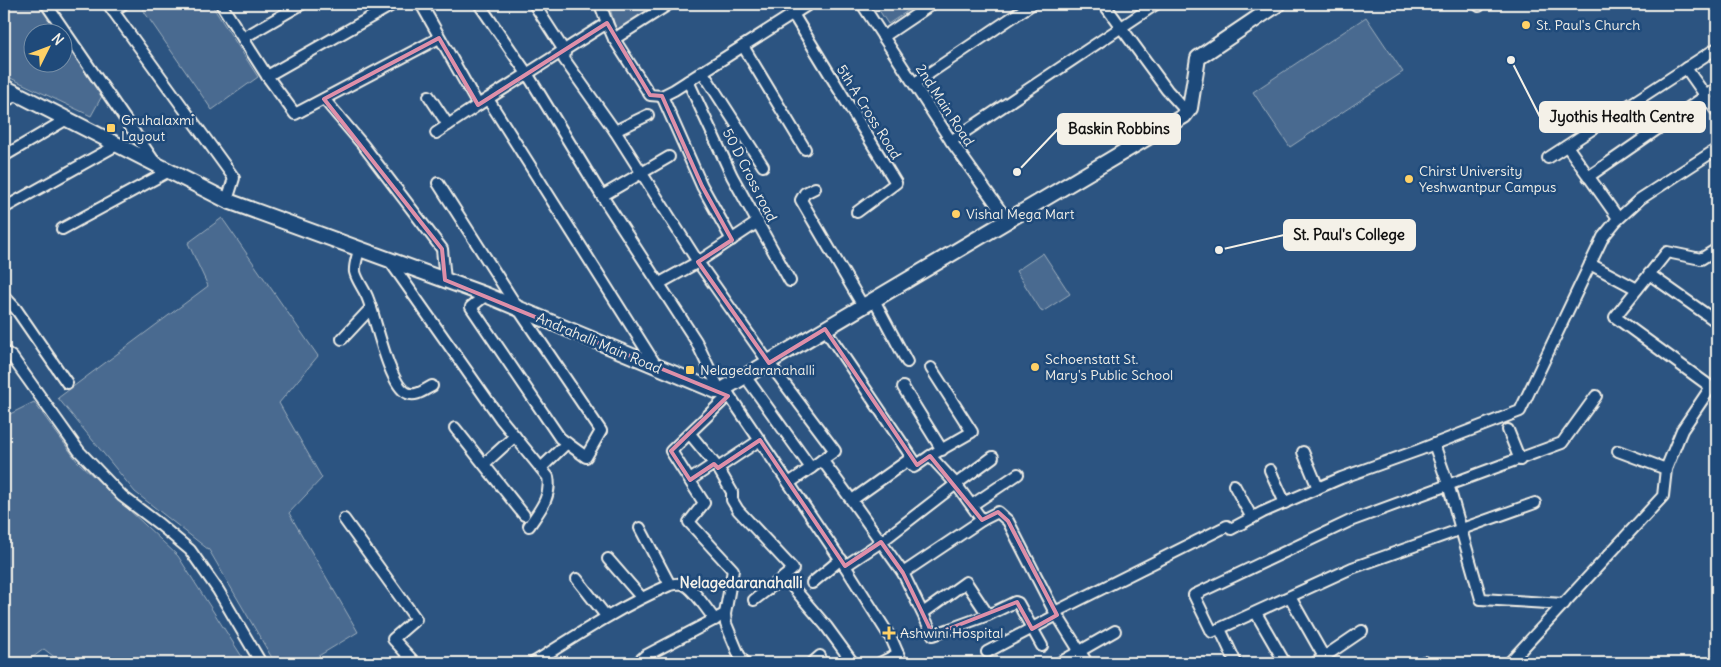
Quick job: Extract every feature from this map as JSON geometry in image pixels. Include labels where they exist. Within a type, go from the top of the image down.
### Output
[{"type":"main road","points":[[724,393],[745,376],[1188,113],[1198,58],[1278,4]]},
{"type":"main road","name":"Andrahalli Main Road","points":[[4,87],[224,199],[486,295],[724,393]]},
{"type":"street","points":[[46,4],[163,168],[62,229]]},
{"type":"street","points":[[123,4],[111,7],[234,178],[229,194],[224,199]]},
{"type":"street","points":[[221,4],[294,114],[439,38]]},
{"type":"street","points":[[243,38],[302,4]]},
{"type":"street","points":[[267,76],[394,4]]},
{"type":"street","points":[[421,4],[478,105]]},
{"type":"street","points":[[479,4],[528,75],[602,196],[696,341],[724,393],[760,440],[843,563],[892,640],[900,659],[880,663]]},
{"type":"street","points":[[534,4],[565,52],[564,60],[615,131],[698,262],[769,363],[835,451],[789,483]]},
{"type":"street","points":[[614,39],[669,4]]},
{"type":"street","points":[[603,5],[614,39],[650,95],[662,96],[809,4]]},
{"type":"street","name":"2nd Main Road","points":[[862,4],[952,141],[1008,221]]},
{"type":"street","points":[[883,37],[932,4]]},
{"type":"street","points":[[915,83],[1032,4]]},
{"type":"street","points":[[1104,4],[1167,90],[1188,113]]},
{"type":"street","points":[[952,141],[1156,4]]},
{"type":"street","name":"5th A Cross Road","points":[[793,14],[896,183],[857,212]]},
{"type":"street","points":[[436,133],[608,23]]},
{"type":"street","points":[[742,46],[805,149]]},
{"type":"street","points":[[1548,158],[1717,48]]},
{"type":"street","points":[[1686,68],[1717,112]]},
{"type":"street","points":[[702,71],[763,166]]},
{"type":"street","name":"50 D Cross road","points":[[688,81],[732,176],[790,281]]},
{"type":"street","points":[[1588,177],[1717,88]]},
{"type":"street","points":[[4,102],[18,94]]},
{"type":"street","points":[[429,96],[448,125]]},
{"type":"street","points":[[662,96],[702,186],[732,240]]},
{"type":"street","points":[[324,99],[363,145],[442,249],[445,280]]},
{"type":"street","points":[[488,99],[658,367]]},
{"type":"street","points":[[615,131],[648,115]]},
{"type":"street","points":[[4,156],[67,119]]},
{"type":"street","points":[[4,208],[117,145]]},
{"type":"street","points":[[1567,146],[1618,218]]},
{"type":"street","points":[[987,652],[1056,613],[1227,526],[1230,529],[1285,502],[1341,478],[1520,411],[1603,236],[1618,218],[1640,199],[1717,149]]},
{"type":"street","points":[[602,196],[669,157]]},
{"type":"street","points":[[438,183],[519,310],[601,431],[586,457],[560,438],[471,307],[486,295]]},
{"type":"street","points":[[815,188],[805,193],[801,200],[907,362]]},
{"type":"street","points":[[660,284],[698,262],[758,222]]},
{"type":"street","points":[[359,249],[355,273],[368,299],[388,363],[403,391],[409,395],[416,395],[432,386]]},
{"type":"street","points":[[1509,663],[1663,496],[1666,469],[1682,430],[1714,390],[1615,317],[1667,252],[1701,259],[1717,249]]},
{"type":"street","points":[[389,260],[452,351],[548,477],[550,486],[548,496],[529,526]]},
{"type":"street","points":[[1590,264],[1637,289]]},
{"type":"street","points":[[1649,274],[1717,322]]},
{"type":"street","points":[[4,296],[16,309],[67,384]]},
{"type":"street","points":[[342,339],[371,308]]},
{"type":"street","points":[[826,329],[917,465]]},
{"type":"street","points":[[4,351],[12,357],[79,451],[122,496],[190,550],[218,590],[261,663]]},
{"type":"street","points":[[852,500],[907,462],[914,467],[972,432],[931,368]]},
{"type":"street","points":[[745,376],[811,468]]},
{"type":"street","points":[[903,387],[942,450]]},
{"type":"street","points":[[724,393],[690,434],[671,451],[704,503],[689,522],[733,570],[725,614],[726,624],[744,663]]},
{"type":"street","points":[[1535,503],[1352,568],[1212,632],[1194,595],[1350,521],[1562,443],[1596,396]]},
{"type":"street","points":[[455,428],[524,515]]},
{"type":"street","points":[[1508,430],[1520,460]]},
{"type":"street","points":[[690,434],[716,466],[732,492],[732,500],[738,510],[793,569],[754,600]]},
{"type":"street","points":[[484,464],[515,436]]},
{"type":"street","points":[[690,480],[760,440]]},
{"type":"street","points":[[541,468],[567,443]]},
{"type":"street","points":[[1434,444],[1448,484],[1481,599],[1564,604]]},
{"type":"street","points":[[1618,451],[1666,469]]},
{"type":"street","points":[[1303,452],[1318,488]]},
{"type":"street","points":[[930,456],[956,484],[982,520]]},
{"type":"street","points":[[812,583],[881,542],[992,457]]},
{"type":"street","points":[[822,460],[902,573],[933,635],[988,615],[1015,602],[1018,603],[1042,646]]},
{"type":"street","points":[[1270,470],[1285,502]]},
{"type":"street","points":[[972,505],[1018,474]]},
{"type":"street","points":[[1234,485],[1252,518]]},
{"type":"street","points":[[902,573],[982,520],[998,512],[1008,521],[1056,613],[1087,663]]},
{"type":"street","points":[[344,520],[416,619],[393,639],[415,663]]},
{"type":"street","points":[[640,528],[670,585]]},
{"type":"street","points":[[608,559],[641,597]]},
{"type":"street","points":[[784,577],[826,626],[853,663]]},
{"type":"street","points":[[577,579],[606,616]]},
{"type":"street","points":[[922,613],[966,582],[988,615]]},
{"type":"street","points":[[533,663],[606,616],[641,597],[670,585],[680,583],[691,589],[715,620]]},
{"type":"street","points":[[1290,597],[1319,660],[1362,631]]},
{"type":"street","points":[[1256,612],[1286,663]]},
{"type":"street","points":[[644,661],[725,614]]},
{"type":"street","points":[[1220,629],[1237,663]]},
{"type":"street","points":[[1059,663],[1115,631]]},
{"type":"street","points":[[812,663],[820,656]]},
{"type":"highlighted area","points":[[607,23],[650,95],[662,96],[702,186],[732,240],[698,262],[769,363],[825,329],[917,465],[930,456],[982,520],[998,512],[1008,521],[1057,615],[1032,629],[1017,602],[933,635],[903,573],[881,542],[845,566],[760,440],[718,468],[714,464],[690,480],[671,451],[728,396],[445,280],[442,249],[324,99],[439,38],[478,105]]},
{"type":"shaded area","points":[[42,4],[54,22],[22,22],[22,72],[72,72],[72,50],[102,96],[91,116],[4,75],[4,5]]},
{"type":"shaded area","points":[[152,4],[211,4],[258,77],[212,110],[143,10]]},
{"type":"shaded area","points":[[617,4],[663,4],[617,33],[610,8]]},
{"type":"shaded area","points":[[875,4],[918,4],[888,24]]},
{"type":"shaded area","points":[[1366,17],[1403,72],[1290,147],[1253,92]]},
{"type":"shaded area","points":[[222,218],[318,356],[279,403],[322,478],[289,513],[358,632],[307,663],[275,663],[209,550],[135,492],[58,398],[208,286],[188,243]]},
{"type":"shaded area","points":[[1043,253],[1070,294],[1042,312],[1016,271]]},
{"type":"shaded area","points":[[34,402],[77,461],[178,556],[246,663],[62,663],[44,649],[25,663],[4,663],[4,417]]},
{"type":"place","name":"St. Paul's Church","points":[[1526,25]]},
{"type":"place","name":"Jyothis Health Centre","points":[[1511,60]]},
{"type":"place","name":"Gruhalaxmi Layout","points":[[111,128]]},
{"type":"place","name":"Baskin Robbins","points":[[1017,172]]},
{"type":"place","name":"Chirst University Yeshwantpur Campus","points":[[1409,179]]},
{"type":"place","name":"Vishal Mega Mart","points":[[956,214]]},
{"type":"place","name":"St. Paul's College","points":[[1219,250]]},
{"type":"place","name":"Schoenstatt St. Mary's Public School","points":[[1035,367]]},
{"type":"place","name":"Nelagedaranahalli","points":[[690,370]]},
{"type":"place","name":"Ashwini Hospital","points":[[889,633]]},
{"type":"district","name":"Nelagedaranahalli","points":[[741,583]]}]
